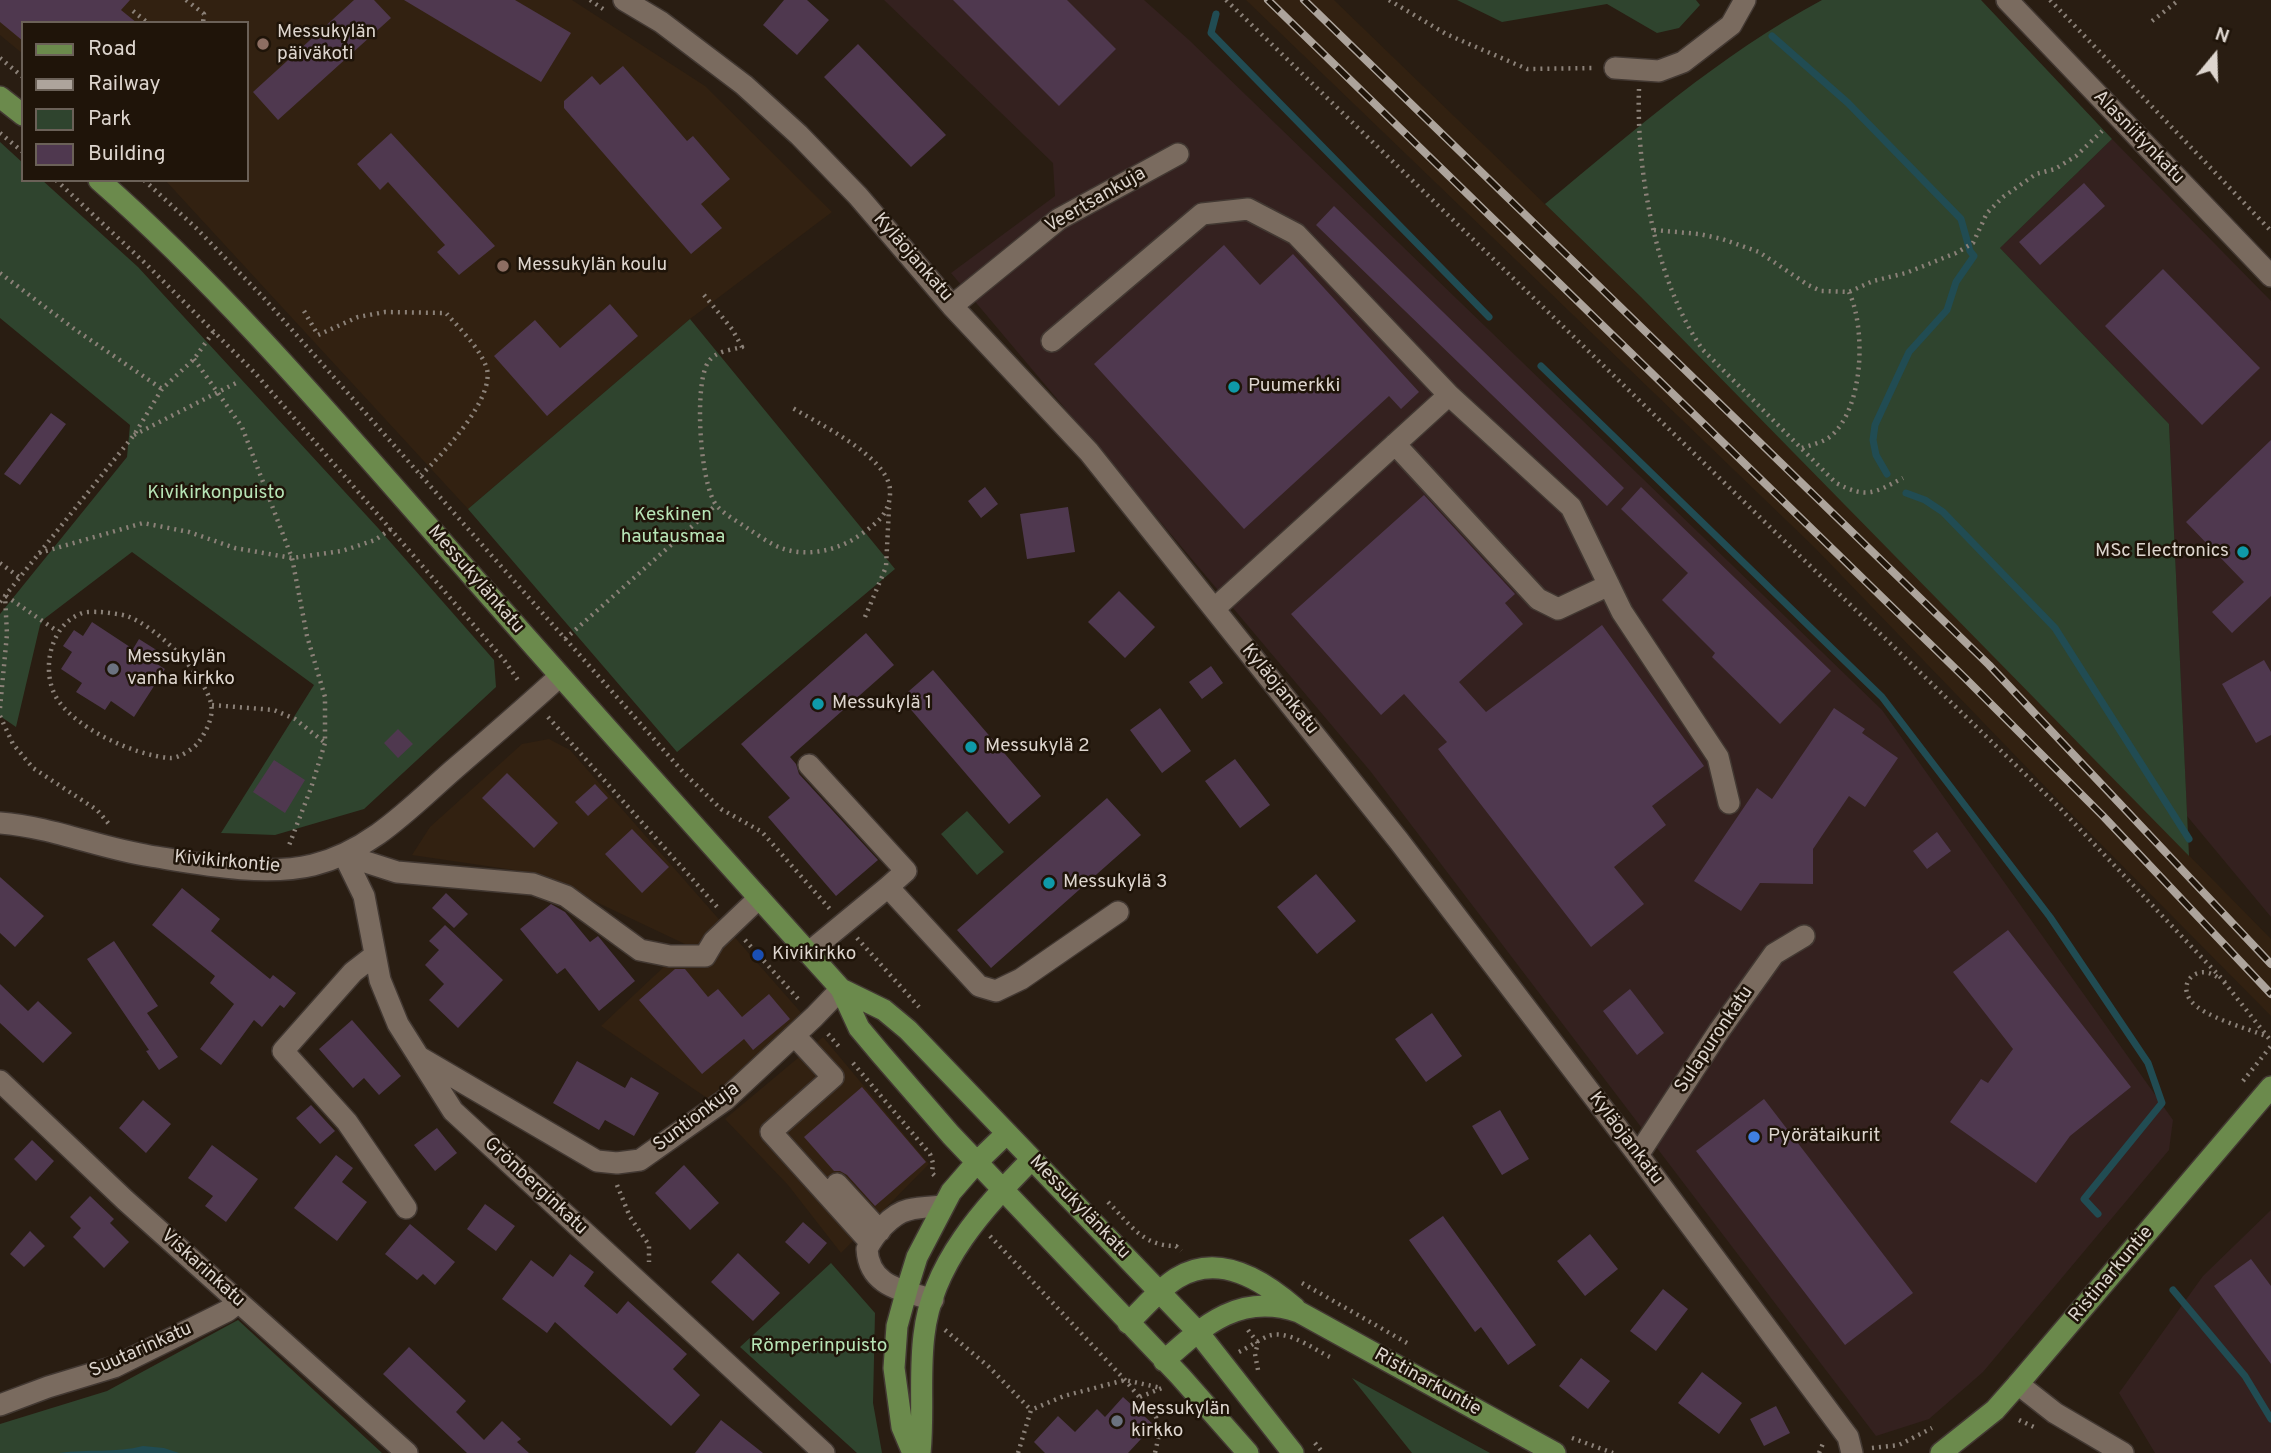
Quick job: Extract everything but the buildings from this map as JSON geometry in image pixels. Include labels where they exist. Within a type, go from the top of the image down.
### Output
[{"type":"main road","points":[[0,97],[21,114]]},
{"type":"main road","name":"Messukylänkatu","points":[[101,182],[181,257],[274,352],[841,989],[859,1028],[977,1162],[1248,1453]]},
{"type":"main road","name":"Messukylänkatu","points":[[841,989],[884,1010],[908,1030],[1197,1331],[1293,1453]]},
{"type":"main road","name":"Ristinarkuntie","points":[[1941,1453],[1995,1410],[2271,1087]]},
{"type":"main road","points":[[913,1453],[902,1427],[894,1368],[897,1326],[906,1291],[917,1257],[951,1192],[1007,1133]]},
{"type":"main road","points":[[920,1453],[920,1367],[924,1331],[933,1300],[946,1268],[967,1231],[1032,1159]]},
{"type":"main road","points":[[1128,1323],[1174,1280],[1196,1269]]},
{"type":"main road","name":"Ristinarkuntie","points":[[1196,1269],[1232,1270],[1255,1279],[1274,1290],[1299,1312],[1555,1453]]},
{"type":"main road","name":"Ristinarkuntie","points":[[1164,1361],[1197,1331],[1233,1312],[1255,1305],[1269,1305],[1299,1312]]},
{"type":"street","points":[[1615,68],[1659,71],[1683,62],[1731,25],[1745,0]]},
{"type":"street","name":"Alasniitynkatu","points":[[2007,0],[2271,276]]},
{"type":"street","name":"Kyläojankatu","points":[[617,7],[661,22],[744,85],[799,135],[858,196],[952,306],[1089,452],[1399,841],[1848,1437],[1852,1453]]},
{"type":"street","name":"Veertsankuja","points":[[952,306],[1059,219],[1178,154]]},
{"type":"street","points":[[1052,341],[1202,214],[1248,209],[1296,234],[1449,394],[1571,507],[1622,612],[1718,757],[1730,803]]},
{"type":"street","points":[[1214,608],[1449,394]]},
{"type":"street","points":[[1395,444],[1538,599],[1558,609],[1609,585]]},
{"type":"street","name":"Kivikirkontie","points":[[0,823],[28,825],[147,856],[279,870],[312,865],[344,855],[383,832],[560,676]]},
{"type":"street","points":[[808,953],[905,871],[809,765]]},
{"type":"street","points":[[344,855],[397,872],[533,884],[566,896],[640,950],[670,956],[705,956],[714,941],[759,898]]},
{"type":"street","name":"Grönberginkatu","points":[[344,855],[364,896],[380,980],[398,1024],[453,1111],[824,1453]]},
{"type":"street","points":[[888,887],[979,986],[996,991],[1021,979],[1118,912]]},
{"type":"street","name":"Sulapuronkatu","points":[[1638,1155],[1719,1031],[1774,954],[1804,936]]},
{"type":"street","points":[[375,955],[354,972],[283,1051],[348,1122],[407,1208]]},
{"type":"street","name":"Suntionkuja","points":[[617,1163],[640,1160],[714,1108],[795,1036],[841,989]]},
{"type":"street","points":[[795,1036],[832,1077],[771,1132],[875,1237]]},
{"type":"street","points":[[419,1057],[597,1161],[617,1163]]},
{"type":"street","name":"Viskarinkatu","points":[[0,1081],[125,1200],[407,1453]]},
{"type":"street","points":[[828,1174],[875,1237]]},
{"type":"street","points":[[933,1300],[883,1283],[871,1269],[866,1250],[875,1237],[900,1213],[908,1209],[943,1206]]},
{"type":"street","name":"Suutarinkatu","points":[[0,1405],[114,1367],[227,1311],[239,1302]]},
{"type":"street","points":[[2018,1384],[2055,1413],[2123,1453]]},
{"type":"path","points":[[186,0],[204,15],[203,21]]},
{"type":"path","points":[[590,0],[617,7]]},
{"type":"path","points":[[1226,0],[2059,806],[2225,982],[2253,1016],[2271,1044],[2241,1084]]},
{"type":"path","points":[[1389,0],[1446,34],[1527,69],[1615,68]]},
{"type":"path","points":[[2050,0],[2271,231]]},
{"type":"path","points":[[2152,21],[2179,0]]},
{"type":"path","points":[[133,10],[146,21]]},
{"type":"path","points":[[0,58],[21,75]]},
{"type":"path","points":[[1640,71],[1637,121],[1640,155],[1654,230],[1688,328],[1703,350],[1836,483],[1858,493],[1876,492],[1903,478]]},
{"type":"path","points":[[1654,230],[1721,239],[1759,252],[1821,291],[1849,292],[1873,281],[1906,273],[1973,243],[1987,213],[2003,197],[2036,174],[2055,169],[2076,156],[2117,116]]},
{"type":"path","points":[[0,133],[21,150]]},
{"type":"path","points":[[146,182],[196,228],[262,296],[701,791],[721,808],[762,832],[924,1012]]},
{"type":"path","points":[[0,272],[72,328],[162,389]]},
{"type":"path","points":[[1802,449],[1829,438],[1842,424],[1851,400],[1859,367],[1860,335],[1857,308],[1849,292]]},
{"type":"path","points":[[704,295],[732,328],[742,347],[717,354],[708,362],[702,383],[700,400],[705,470],[709,491],[716,505],[733,519],[784,549],[815,553],[855,539],[878,522],[889,508]]},
{"type":"path","points":[[304,312],[318,335],[358,317],[385,312],[446,313],[479,352],[488,369],[484,393],[445,453],[421,475]]},
{"type":"path","points":[[0,602],[134,435],[162,389],[194,359],[214,331]]},
{"type":"path","points":[[194,359],[242,426],[292,558],[307,636],[325,697],[325,743],[312,788],[286,851]]},
{"type":"path","points":[[134,435],[238,382]]},
{"type":"path","points":[[791,407],[865,453],[883,472],[890,487],[886,566],[865,617]]},
{"type":"path","points":[[565,639],[716,505]]},
{"type":"path","points":[[39,553],[143,523],[189,532],[234,548],[292,558],[342,551],[375,540],[391,529]]},
{"type":"path","points":[[0,563],[19,577]]},
{"type":"path","points":[[5,595],[57,631]]},
{"type":"path","points":[[0,708],[7,634],[5,595]]},
{"type":"path","points":[[101,612],[127,616],[150,629],[173,649],[199,678],[212,705],[208,727],[195,746],[174,758],[139,751],[106,739],[72,714],[56,696],[48,667],[57,631],[80,614],[101,612]]},
{"type":"path","points":[[212,705],[274,710],[295,719],[325,743]]},
{"type":"path","points":[[0,716],[13,744],[33,768],[97,810],[116,832]]},
{"type":"path","points":[[2225,982],[2210,972],[2201,971],[2192,975],[2187,985],[2188,997],[2195,1006],[2266,1036]]},
{"type":"path","points":[[617,1163],[616,1181],[619,1192],[629,1217],[649,1245],[649,1267]]},
{"type":"path","points":[[1103,1198],[1150,1242],[1161,1246],[1176,1246],[1196,1269]]},
{"type":"path","points":[[989,1236],[1125,1380],[1156,1417],[1158,1435],[1155,1453]]},
{"type":"path","points":[[1233,1312],[1258,1343]]},
{"type":"path","points":[[944,1330],[989,1367],[1031,1410]]},
{"type":"path","points":[[1222,1361],[1268,1336],[1278,1335],[1291,1337],[1333,1359]]},
{"type":"path","points":[[1258,1343],[1255,1354],[1256,1368],[1264,1378]]},
{"type":"path","points":[[1140,1397],[1180,1377]]},
{"type":"path","points":[[1031,1410],[1064,1396],[1125,1380]]},
{"type":"path","points":[[1018,1453],[1031,1410]]},
{"type":"path","points":[[1852,1453],[1899,1445],[1939,1423]]},
{"type":"path","points":[[1819,1453],[1825,1438]]},
{"type":"path","points":[[1315,1442],[1323,1453]]},
{"type":"shaded area","name":"Messukylän koulu","points":[[0,0],[572,0],[705,86],[832,212],[690,319],[468,509],[167,182],[248,182],[248,21],[21,21],[21,52],[0,35]]},
{"type":"shaded area","points":[[884,0],[1144,0],[1189,40],[1882,710],[2173,1120],[2169,1150],[1983,1372],[1929,1419],[1876,1436],[1371,772],[951,273],[1055,196],[1053,163]]},
{"type":"shaded area","points":[[1246,0],[1334,0],[1641,297],[2271,939],[2271,1016],[1814,547]]},
{"type":"shaded area","points":[[2112,139],[2271,301],[2271,917],[2187,816],[2169,424],[2000,248]]},
{"type":"shaded area","points":[[549,739],[570,750],[804,1016],[710,1100],[601,1026],[687,945],[535,873],[412,855],[430,827],[522,744]]},
{"type":"shaded area","points":[[823,1037],[929,1164],[841,1253],[788,1185],[725,1119]]},
{"type":"shaded area","points":[[2271,1210],[2271,1453],[2155,1453],[2119,1393],[2203,1276]]},
{"type":"green space","points":[[1457,0],[1696,0],[1700,5],[1679,28],[1657,33],[1607,4],[1502,22]]},
{"type":"green space","points":[[1822,0],[1981,0],[2112,139],[2000,248],[2169,424],[2189,856],[1641,297],[1545,204],[1678,95],[1748,45]]},
{"type":"green space","name":"Kivikirkonpuisto","points":[[0,142],[21,161],[21,182],[44,182],[138,267],[378,528],[494,660],[496,687],[364,809],[275,835],[221,833],[314,685],[132,552],[44,619],[40,625],[16,727],[0,716],[0,614],[127,457],[130,425],[0,318]]},
{"type":"green space","name":"Keskinen hautausmaa","points":[[690,319],[895,569],[677,752],[468,509]]},
{"type":"green space","points":[[967,811],[1004,852],[977,875],[941,834]]},
{"type":"green space","name":"Römperinpuisto","points":[[831,1263],[875,1313],[873,1403],[882,1453],[857,1453],[740,1347]]},
{"type":"green space","points":[[238,1320],[382,1453],[0,1453],[0,1424],[107,1391]]},
{"type":"green space","points":[[1352,1378],[1490,1453],[1412,1453]]},
{"type":"water","points":[[143,1446],[179,1453],[59,1453],[122,1449]]},
{"type":"waterway","points":[[1216,14],[1211,33],[1489,317]]},
{"type":"waterway","points":[[1772,36],[1848,103],[1961,219],[1970,251],[1974,256],[1956,282],[1947,310],[1909,352],[1875,425],[1873,440],[1876,455],[1887,474]]},
{"type":"waterway","points":[[1541,366],[1882,697],[2050,917],[2148,1063],[2162,1103],[2084,1199],[2098,1214]]},
{"type":"waterway","points":[[1906,493],[1925,500],[1943,512],[2055,628],[2189,839]]},
{"type":"waterway","points":[[2173,1290],[2245,1376],[2271,1419]]},
{"type":"railway","points":[[1268,0],[1965,678],[2103,816],[2271,994]]},
{"type":"railway","points":[[1304,0],[1989,665],[2271,964]]},
{"type":"place","name":"Messukylän päiväkoti","points":[[263,44]]},
{"type":"place","name":"Messukylän koulu","points":[[503,266]]},
{"type":"place","name":"Puumerkki","points":[[1234,387]]},
{"type":"place","name":"MSc Electronics","points":[[2243,552]]},
{"type":"place","name":"Messukylän vanha kirkko","points":[[113,669]]},
{"type":"place","name":"Messukylä 1","points":[[818,704]]},
{"type":"place","name":"Messukylä 2","points":[[971,747]]},
{"type":"place","name":"Messukylä 3","points":[[1049,883]]},
{"type":"place","name":"Kivikirkko","points":[[758,955]]},
{"type":"place","name":"Pyörätaikurit","points":[[1754,1137]]},
{"type":"place","name":"Messukylän kirkko","points":[[1117,1421]]}]
